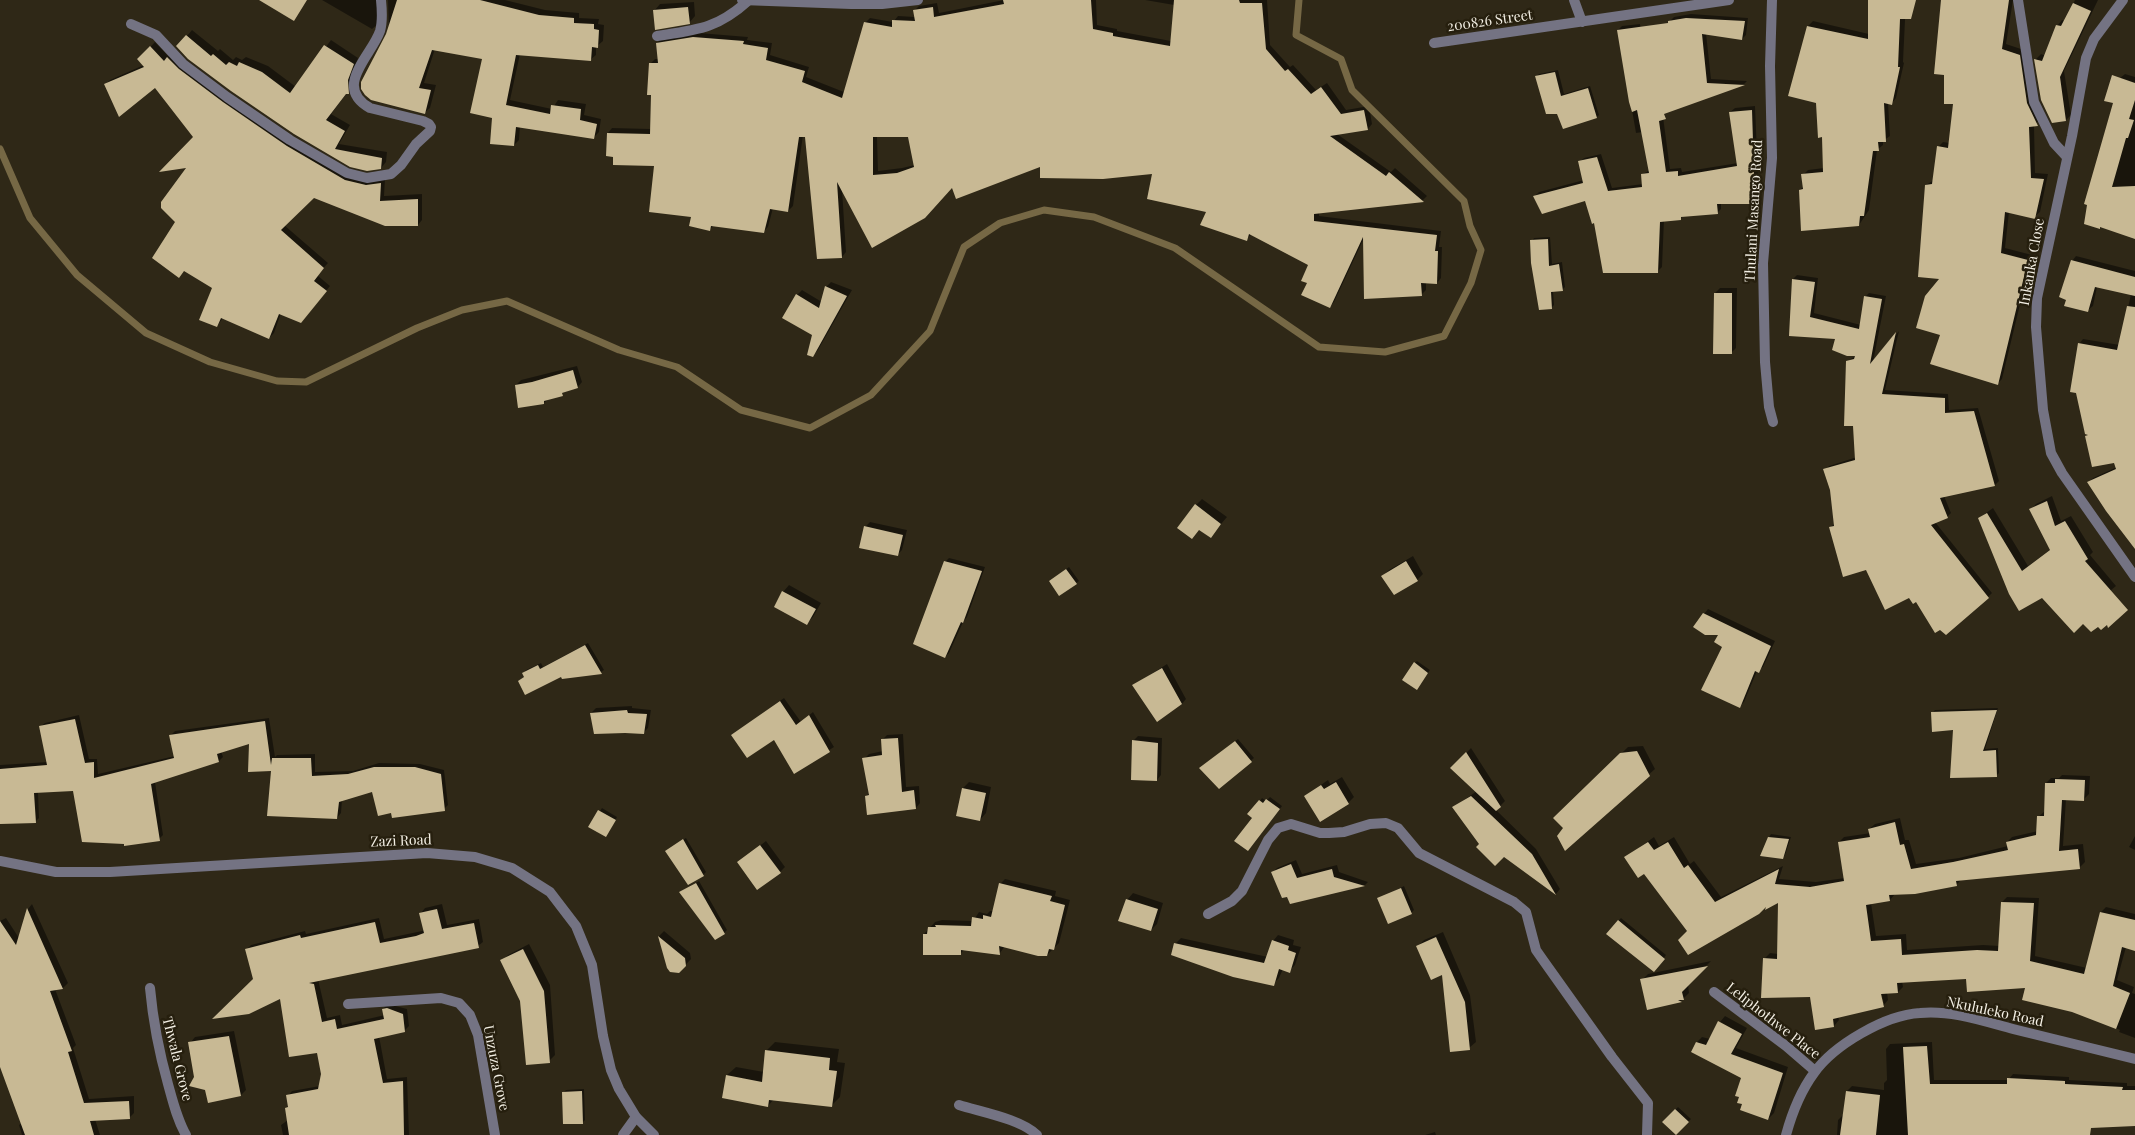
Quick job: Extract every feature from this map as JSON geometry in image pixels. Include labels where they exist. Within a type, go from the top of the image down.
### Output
[{"type":"street","points":[[131,24],[156,35],[183,64],[290,140],[347,173],[374,178],[391,174],[395,171],[416,144],[430,131],[431,127],[423,121],[370,108],[362,104],[356,94],[354,78],[380,30],[381,0]]},
{"type":"street","points":[[742,0],[866,4],[918,0]]},
{"type":"street","points":[[657,36],[712,26],[739,10],[749,0]]},
{"type":"street","points":[[1574,0],[1582,22]]},
{"type":"street","name":"200826 Street","points":[[1434,43],[1729,0]]},
{"type":"street","name":"Thulani Masango Road","points":[[1772,0],[1770,74],[1772,158],[1763,263],[1764,362],[1769,407],[1773,422]]},
{"type":"street","points":[[2018,0],[2034,102],[2054,143],[2067,157]]},
{"type":"street","name":"Inkanka Close","points":[[2124,0],[2094,39],[2086,58],[2037,298],[2036,328],[2043,410],[2052,453],[2062,473],[2135,577]]},
{"type":"street","points":[[1208,914],[1232,901],[1242,891],[1268,840],[1278,828],[1291,824],[1320,833],[1344,832],[1370,824],[1386,823],[1398,828],[1419,853],[1514,902],[1526,912],[1536,950],[1612,1057],[1648,1103],[1647,1135]]},
{"type":"street","name":"Zazi Road","points":[[0,861],[56,872],[110,872],[428,852],[474,857],[512,868],[550,892],[576,926],[592,964],[611,1070],[619,1089],[636,1117],[654,1135]]},
{"type":"street","name":"Thwala Grove","points":[[150,988],[153,1023],[162,1060],[179,1122],[186,1135]]},
{"type":"street","name":"Leliphothwe Place","points":[[1714,992],[1786,1046],[1815,1071]]},
{"type":"street","name":"Unzuza Grove","points":[[348,1004],[441,998],[459,1003],[470,1015],[478,1035],[495,1135]]},
{"type":"street","name":"Nkululeko Road","points":[[1786,1135],[1790,1116],[1801,1093],[1815,1071],[1844,1045],[1870,1029],[1895,1017],[1920,1013],[1952,1014],[2135,1059]]},
{"type":"street","points":[[959,1105],[1012,1121],[1031,1129],[1037,1135]]},
{"type":"street","points":[[623,1135],[636,1117]]},
{"type":"building","points":[[259,0],[307,0],[294,21]]},
{"type":"building","points":[[397,0],[480,0],[539,15],[574,18],[574,23],[594,24],[594,29],[599,30],[598,48],[592,47],[591,61],[516,55],[506,105],[550,114],[551,105],[581,109],[580,120],[597,124],[594,139],[516,127],[514,146],[490,144],[492,118],[470,113],[482,59],[432,50],[419,88],[431,90],[425,114],[371,100],[361,89],[361,82],[386,34]]},
{"type":"building","points":[[1003,0],[1091,0],[1093,29],[1113,33],[1113,36],[1170,46],[1174,0],[1239,0],[1240,3],[1262,3],[1266,49],[1285,71],[1288,69],[1311,94],[1321,87],[1341,114],[1364,110],[1368,130],[1330,136],[1386,176],[1389,172],[1424,202],[1314,214],[1314,221],[1437,235],[1435,251],[1438,251],[1437,284],[1421,283],[1422,296],[1364,299],[1363,237],[1330,308],[1301,295],[1307,283],[1301,281],[1308,265],[1249,234],[1247,241],[1200,225],[1206,212],[1147,199],[1152,174],[1103,179],[1040,178],[1040,167],[956,199],[952,188],[925,218],[872,248],[837,182],[842,258],[817,259],[805,137],[799,137],[788,212],[770,209],[764,233],[711,226],[710,231],[689,226],[691,217],[649,212],[654,166],[613,165],[613,157],[606,156],[607,133],[650,134],[651,95],[647,95],[649,63],[658,63],[656,43],[693,37],[744,41],[743,44],[768,48],[766,60],[805,71],[802,82],[842,98],[864,22],[892,27],[892,20],[915,21],[913,10],[933,7],[934,17],[1004,4]],"holes":[[[873,137],[908,137],[914,167],[897,173],[873,175]]]},
{"type":"building","points":[[1868,0],[1916,0],[1911,19],[1900,19],[1898,67],[1900,67],[1892,105],[1884,103],[1886,142],[1878,142],[1879,151],[1873,151],[1864,216],[1860,216],[1859,226],[1801,231],[1799,190],[1803,189],[1801,174],[1823,172],[1822,137],[1818,138],[1816,103],[1788,96],[1807,26],[1868,39]]},
{"type":"building","points":[[1941,0],[2009,0],[2002,49],[2020,55],[2027,103],[2038,126],[2029,127],[2031,178],[2044,179],[2035,219],[2005,212],[2001,253],[2028,260],[1998,385],[1930,364],[1940,335],[1916,328],[1925,296],[1939,279],[1918,277],[1925,185],[1932,184],[1937,146],[1948,148],[1953,104],[1944,104],[1944,75],[1934,74]]},
{"type":"building","points":[[2073,3],[2091,11],[2060,77],[2066,121],[2052,123],[2041,100],[2034,59],[2042,61],[2056,25],[2061,26]]},
{"type":"building","points":[[688,7],[690,24],[655,30],[653,10]]},
{"type":"building","points":[[1686,18],[1745,21],[1742,40],[1702,34],[1707,83],[1745,85],[1664,114],[1666,119],[1659,121],[1666,172],[1678,171],[1678,176],[1737,166],[1729,112],[1752,110],[1755,204],[1717,204],[1718,214],[1681,217],[1681,220],[1660,222],[1658,273],[1603,273],[1594,223],[1592,224],[1585,201],[1542,214],[1533,196],[1583,183],[1578,161],[1597,157],[1608,191],[1642,187],[1641,174],[1649,173],[1637,110],[1632,112],[1629,102],[1617,30],[1668,23],[1668,21]]},
{"type":"building","points":[[186,35],[211,56],[213,54],[226,65],[229,62],[237,66],[239,62],[262,72],[290,93],[324,45],[354,64],[348,80],[349,94],[346,94],[326,120],[345,131],[335,149],[382,158],[381,169],[367,171],[350,167],[294,134],[231,91],[188,59],[176,46]]},
{"type":"building","points":[[150,46],[164,61],[167,57],[179,69],[223,102],[287,146],[345,180],[366,185],[381,183],[380,201],[418,199],[418,226],[385,226],[314,198],[281,230],[324,268],[314,281],[327,291],[301,323],[279,314],[269,339],[221,318],[217,327],[199,320],[212,288],[184,271],[179,278],[152,258],[175,222],[161,208],[161,202],[186,168],[159,172],[193,137],[155,88],[119,117],[104,84],[144,67],[137,59]]},
{"type":"building","points":[[1555,72],[1561,96],[1588,88],[1597,118],[1563,129],[1557,114],[1546,114],[1535,76]]},
{"type":"building","points":[[2112,75],[2135,83],[2135,100],[2129,119],[2134,120],[2128,138],[2126,138],[2112,187],[2135,186],[2135,239],[2100,227],[2100,229],[2084,224],[2087,205],[2084,204],[2113,103],[2104,101]]},
{"type":"building","points":[[1548,239],[1549,266],[1559,264],[1563,291],[1551,292],[1552,309],[1539,310],[1531,263],[1530,240]]},
{"type":"building","points":[[2071,260],[2135,277],[2135,296],[2095,287],[2088,312],[2064,306],[2066,300],[2059,297]]},
{"type":"building","points":[[1792,279],[1815,282],[1810,317],[1859,329],[1864,296],[1882,299],[1870,364],[1896,332],[1882,394],[1945,398],[1945,413],[1974,411],[1995,486],[1940,498],[1948,518],[1931,525],[1989,598],[1946,635],[1940,630],[1935,633],[1916,602],[1913,604],[1909,598],[1885,610],[1866,570],[1843,577],[1829,527],[1834,526],[1830,490],[1823,469],[1855,460],[1853,426],[1844,426],[1846,361],[1854,359],[1855,356],[1847,356],[1832,350],[1835,339],[1789,336]]},
{"type":"building","points":[[825,286],[847,296],[813,357],[807,355],[812,335],[782,318],[796,294],[819,308]]},
{"type":"building","points":[[1714,293],[1732,293],[1732,354],[1713,354]]},
{"type":"building","points":[[2127,306],[2135,307],[2135,549],[2087,482],[2116,469],[2114,463],[2092,467],[2085,436],[2088,435],[2085,434],[2076,393],[2070,392],[2078,343],[2117,350]]},
{"type":"building","points":[[573,370],[578,388],[562,393],[563,396],[544,401],[544,404],[518,408],[515,385]]},
{"type":"building","points":[[2047,501],[2055,526],[2065,521],[2088,559],[2085,561],[2128,610],[2108,628],[2107,625],[2101,630],[2098,627],[2091,632],[2083,624],[2074,633],[2042,598],[2019,611],[2009,594],[1978,518],[1987,513],[2022,571],[2050,550],[2029,509]]},
{"type":"building","points":[[1195,504],[1221,524],[1211,538],[1199,530],[1192,539],[1177,528]]},
{"type":"building","points":[[864,526],[903,535],[898,556],[859,548]]},
{"type":"building","points":[[944,561],[982,571],[963,623],[961,622],[945,658],[913,644]]},
{"type":"building","points":[[1406,561],[1418,581],[1394,595],[1381,576]]},
{"type":"building","points":[[1066,569],[1077,584],[1059,596],[1049,581]]},
{"type":"building","points":[[782,591],[816,609],[807,625],[774,607]]},
{"type":"building","points":[[1703,613],[1771,646],[1759,673],[1755,671],[1740,708],[1701,690],[1722,647],[1714,642],[1718,635],[1705,635],[1693,627]]},
{"type":"building","points":[[585,645],[602,674],[562,679],[561,677],[525,695],[518,681],[524,677],[522,673],[538,665],[540,669]]},
{"type":"building","points":[[1414,662],[1428,673],[1417,690],[1402,680]]},
{"type":"building","points":[[1162,668],[1182,704],[1157,722],[1132,685]]},
{"type":"building","points":[[780,701],[796,725],[809,715],[830,752],[794,774],[774,740],[747,758],[731,735]]},
{"type":"building","points":[[627,710],[628,713],[647,714],[644,734],[594,734],[590,713]]},
{"type":"building","points":[[1997,710],[1983,751],[1996,750],[1997,777],[1950,778],[1953,730],[1932,732],[1931,712]]},
{"type":"building","points":[[75,719],[85,763],[94,762],[94,778],[174,758],[169,735],[265,721],[271,765],[272,758],[311,758],[312,776],[348,774],[374,767],[415,767],[441,774],[445,811],[392,818],[391,813],[378,816],[372,792],[339,802],[337,819],[267,816],[271,771],[248,772],[249,744],[217,754],[219,762],[151,784],[160,841],[124,846],[124,844],[82,842],[73,791],[34,793],[36,823],[0,824],[0,769],[47,765],[39,726]]},
{"type":"building","points":[[898,738],[902,792],[914,790],[916,809],[867,815],[865,796],[869,795],[862,758],[882,755],[881,739]]},
{"type":"building","points":[[1132,740],[1158,743],[1157,781],[1131,780]]},
{"type":"building","points":[[1235,741],[1252,762],[1219,789],[1199,768]]},
{"type":"building","points":[[1637,751],[1650,776],[1565,851],[1557,836],[1563,828],[1553,818],[1620,753]]},
{"type":"building","points":[[1466,752],[1501,807],[1496,811],[1450,768]]},
{"type":"building","points":[[2055,779],[2085,780],[2084,801],[2062,800],[2059,851],[2078,849],[2080,869],[1956,881],[1957,886],[1915,894],[1889,895],[1890,901],[1866,905],[1871,941],[1901,939],[1902,955],[1977,950],[1998,951],[2001,902],[2034,903],[2030,961],[2084,974],[2100,912],[2135,920],[2135,951],[2122,947],[2113,986],[2130,993],[2116,1029],[2072,1012],[2022,1000],[2025,988],[1967,992],[1966,979],[1897,983],[1898,993],[1881,994],[1884,1007],[1833,1019],[1834,1027],[1815,1030],[1810,997],[1761,998],[1763,958],[1777,959],[1778,903],[1765,910],[1766,907],[1759,914],[1688,955],[1678,940],[1687,931],[1644,874],[1638,878],[1624,857],[1648,842],[1654,850],[1668,842],[1684,868],[1688,865],[1715,902],[1779,869],[1775,884],[1810,887],[1844,881],[1838,842],[1870,837],[1868,829],[1895,822],[1900,845],[1904,844],[1911,869],[1953,862],[2008,850],[2006,842],[2036,835],[2037,816],[2044,816],[2045,783],[2055,783]]},
{"type":"building","points":[[1336,782],[1349,804],[1320,822],[1304,796],[1321,785],[1324,789]]},
{"type":"building","points":[[962,788],[986,793],[980,821],[956,816]]},
{"type":"building","points":[[1471,796],[1532,854],[1556,895],[1504,857],[1495,866],[1476,847],[1479,844],[1452,807]]},
{"type":"building","points":[[1266,799],[1280,809],[1248,851],[1234,841],[1252,818],[1247,814],[1259,800],[1263,803]]},
{"type":"building","points":[[598,810],[616,820],[606,837],[588,827]]},
{"type":"building","points":[[1768,837],[1789,839],[1783,859],[1760,856]]},
{"type":"building","points":[[683,839],[704,876],[688,885],[665,851]]},
{"type":"building","points":[[760,845],[781,873],[757,890],[737,862]]},
{"type":"building","points":[[1291,864],[1297,878],[1332,869],[1334,877],[1365,886],[1290,904],[1287,897],[1282,898],[1271,872]]},
{"type":"building","points":[[696,883],[725,934],[715,940],[679,892]]},
{"type":"building","points":[[999,883],[1052,896],[1050,901],[1065,905],[1054,950],[1049,949],[1047,956],[1038,956],[999,946],[1000,955],[961,950],[961,955],[923,955],[923,934],[927,934],[928,927],[936,927],[935,925],[971,926],[972,917],[983,919],[983,915],[991,917]]},
{"type":"building","points":[[1401,888],[1412,914],[1388,924],[1377,898]]},
{"type":"building","points":[[1126,899],[1158,909],[1151,931],[1118,921]]},
{"type":"building","points":[[27,908],[63,989],[50,991],[72,1051],[68,1052],[84,1103],[129,1101],[130,1119],[90,1121],[94,1135],[25,1135],[0,1067],[0,921],[16,945]]},
{"type":"building","points":[[437,909],[442,929],[474,923],[479,948],[309,983],[314,984],[322,1022],[335,1019],[337,1029],[384,1019],[382,1009],[387,1008],[403,1014],[405,1032],[374,1039],[383,1083],[403,1081],[404,1135],[289,1135],[285,1108],[288,1107],[286,1095],[318,1089],[321,1074],[317,1053],[289,1057],[280,999],[249,1014],[212,1019],[253,979],[245,949],[300,935],[301,938],[375,922],[380,943],[416,936],[424,933],[419,913]]},
{"type":"building","points":[[1618,920],[1665,959],[1654,972],[1606,934]]},
{"type":"building","points":[[658,936],[685,958],[686,966],[679,973],[670,972],[667,968]]},
{"type":"building","points":[[1436,937],[1465,1002],[1470,1050],[1450,1052],[1442,975],[1431,980],[1416,946]]},
{"type":"building","points":[[1272,940],[1289,946],[1288,950],[1296,953],[1290,973],[1279,969],[1274,986],[1233,977],[1171,955],[1174,943],[1264,963]]},
{"type":"building","points":[[523,949],[544,991],[550,1063],[526,1065],[520,1001],[500,960]]},
{"type":"building","points":[[1708,966],[1682,992],[1684,1000],[1678,1000],[1682,1002],[1647,1010],[1640,979]]},
{"type":"building","points":[[1718,1021],[1742,1034],[1731,1054],[1783,1073],[1768,1120],[1740,1110],[1742,1104],[1737,1103],[1739,1097],[1735,1096],[1741,1078],[1691,1052],[1696,1042],[1706,1045]]},
{"type":"building","points":[[229,1036],[241,1096],[208,1103],[205,1090],[189,1086],[194,1077],[188,1042]]},
{"type":"building","points":[[1927,1046],[1930,1084],[2007,1084],[2007,1078],[2123,1087],[2122,1090],[2135,1090],[2135,1126],[2091,1128],[2090,1135],[1908,1135],[1903,1047]]},
{"type":"building","points":[[765,1050],[830,1058],[829,1070],[837,1071],[832,1107],[769,1100],[768,1107],[722,1098],[726,1075],[762,1082]]},
{"type":"building","points":[[582,1091],[583,1124],[563,1124],[562,1092]]},
{"type":"building","points":[[1846,1091],[1880,1095],[1876,1135],[1840,1135]]},
{"type":"building","points":[[1675,1109],[1689,1122],[1676,1135],[1662,1122]]},
{"type":"waterway","points":[[0,149],[30,218],[77,275],[146,333],[210,362],[277,381],[306,382],[417,328],[462,310],[507,301],[619,350],[677,367],[741,410],[810,428],[871,395],[930,331],[964,247],[1000,223],[1044,210],[1094,217],[1175,248],[1319,347],[1385,352],[1444,336],[1471,283],[1481,250],[1470,226],[1464,201],[1352,90],[1341,59],[1296,35],[1299,0]]}]
